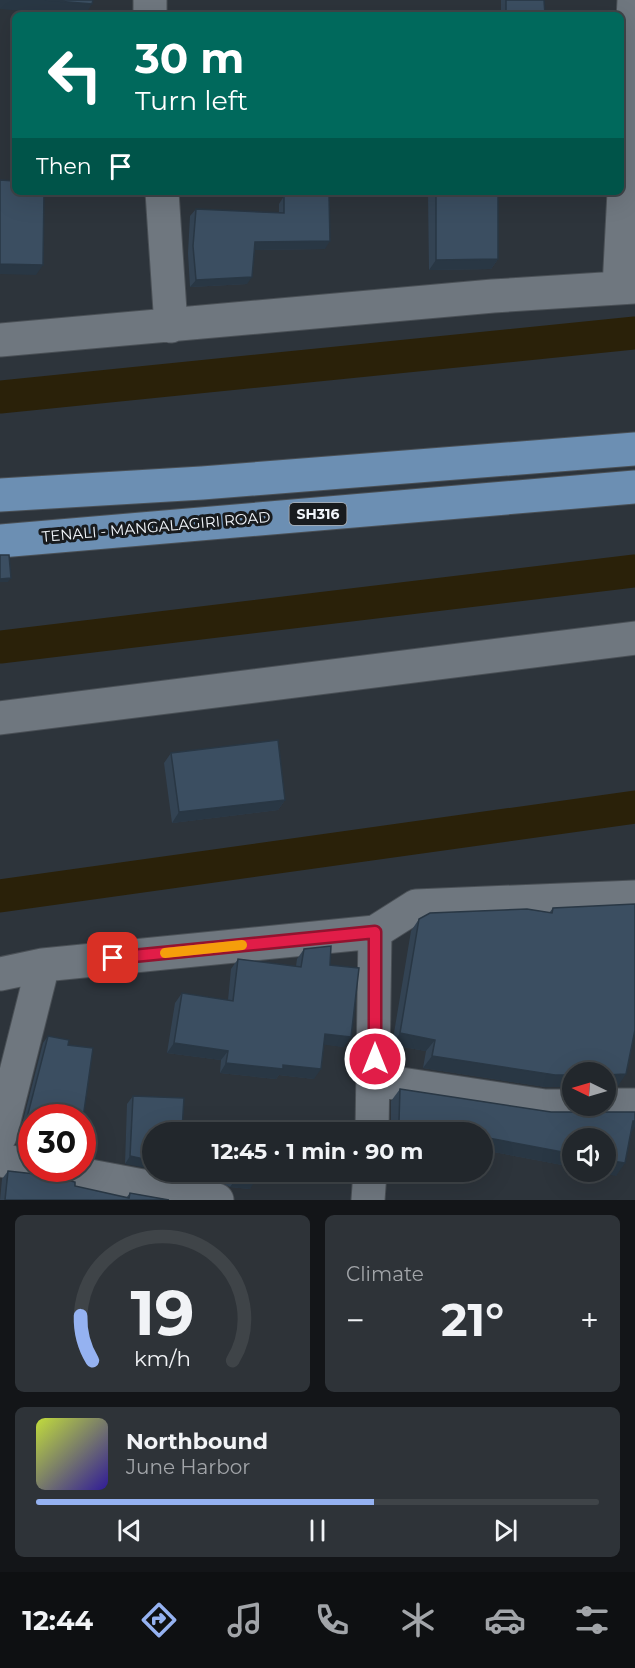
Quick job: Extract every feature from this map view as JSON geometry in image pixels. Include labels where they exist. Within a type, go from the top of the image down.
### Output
[{"type":"main road","points":[[0,495],[238,480],[635,449]]},
{"type":"main road","name":"TENALI - MANGALAGIRI ROAD","points":[[0,541],[635,487]]},
{"type":"street","points":[[0,340],[493,296],[627,288],[634,0]]},
{"type":"street","points":[[162,195],[171,326]]},
{"type":"street","points":[[0,718],[635,638]]},
{"type":"street","points":[[0,974],[43,965],[375,932],[416,906],[635,897]]},
{"type":"street","points":[[373,1122],[375,1080],[375,932]]},
{"type":"street","points":[[0,1136],[43,965]]},
{"type":"street","points":[[375,1080],[545,1106],[562,1106]]},
{"type":"street","points":[[616,1106],[635,1105]]},
{"type":"street","points":[[0,1160],[18,1163]]},
{"type":"street","points":[[96,1177],[217,1200]]},
{"type":"street","points":[[368,1200],[369,1182]]},
{"type":"building","points":[[45,0],[93,0],[92,4]]},
{"type":"building","points":[[506,0],[544,0],[545,12],[506,12]]},
{"type":"building","points":[[0,180],[12,181],[12,195],[44,195],[43,265],[0,264]]},
{"type":"building","points":[[329,195],[330,241],[255,242],[252,277],[196,280],[193,246],[196,209],[284,213],[284,196]]},
{"type":"building","points":[[436,195],[498,195],[498,259],[436,260]]},
{"type":"building","points":[[0,555],[9,555],[11,578],[0,579]]},
{"type":"building","points":[[278,740],[285,800],[179,812],[171,753]]},
{"type":"building","points":[[635,904],[635,1030],[626,1074],[616,1074],[616,1062],[562,1062],[562,1075],[555,1075],[432,1056],[435,1040],[400,1033],[419,919],[430,913],[527,909],[552,913],[553,908]]},
{"type":"building","points":[[331,946],[330,965],[359,968],[351,1037],[325,1034],[321,1069],[283,1065],[283,1069],[226,1063],[228,1051],[174,1043],[182,993],[233,1001],[238,959],[301,967],[304,949]]},
{"type":"building","points":[[48,1036],[69,1040],[68,1045],[93,1048],[85,1104],[30,1104]]},
{"type":"building","points":[[400,1089],[562,1112],[562,1116],[616,1116],[616,1112],[635,1112],[625,1163],[616,1162],[616,1128],[562,1128],[562,1152],[493,1139],[493,1122],[399,1121]]},
{"type":"building","points":[[133,1096],[184,1098],[182,1122],[142,1122],[142,1159],[130,1156]]},
{"type":"building","points":[[8,1171],[18,1172],[18,1182],[75,1182],[75,1186],[129,1198],[130,1193],[169,1200],[5,1200]]},
{"type":"waterway","points":[[0,397],[635,333]]},
{"type":"waterway","points":[[0,647],[635,571]]},
{"type":"waterway","points":[[0,896],[635,807]]},
{"type":"slow traffic","points":[[165,953],[242,945]]},
{"type":"route","points":[[113,958],[375,932],[375,1059]]}]
